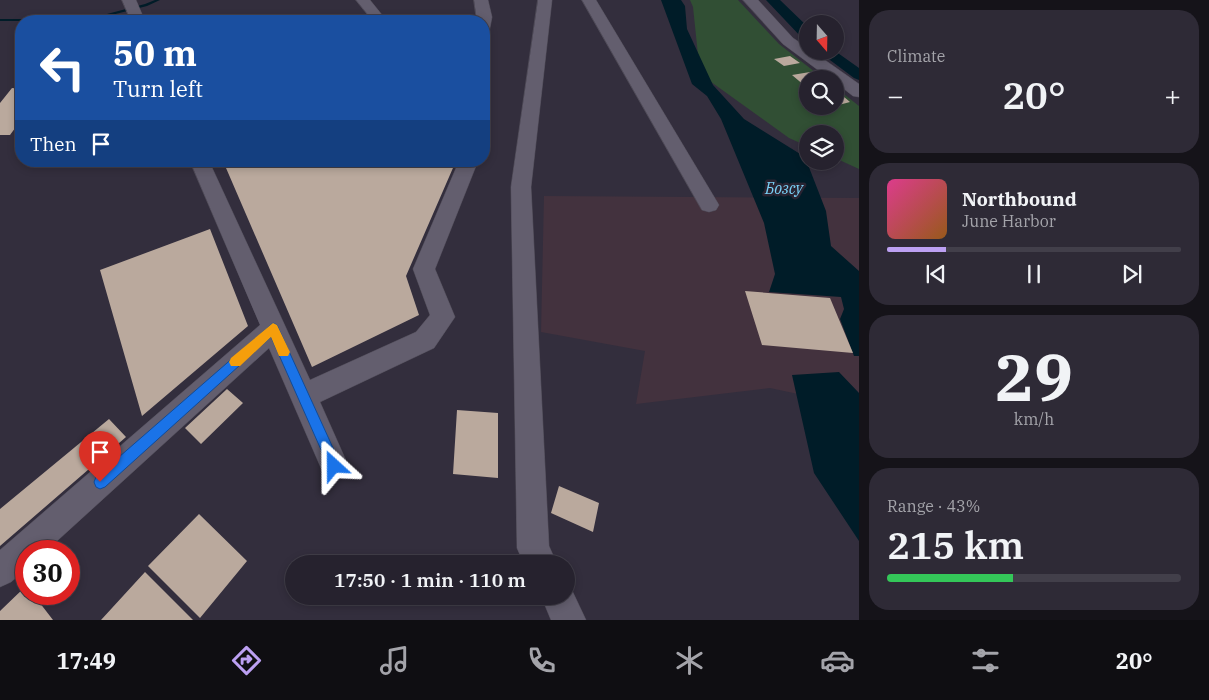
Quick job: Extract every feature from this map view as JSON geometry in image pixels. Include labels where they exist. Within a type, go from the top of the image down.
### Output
[{"type":"street","points":[[363,0],[375,15]]},
{"type":"street","points":[[481,0],[485,15]]},
{"type":"street","points":[[536,555],[533,548],[521,187],[545,0]]},
{"type":"street","points":[[589,0],[709,205]]},
{"type":"street","points":[[750,0],[788,41],[859,92]]},
{"type":"street","points":[[202,167],[334,466]]},
{"type":"street","points":[[304,396],[425,340],[443,317],[424,269],[466,167]]},
{"type":"street","points":[[0,571],[273,328]]},
{"type":"street","points":[[561,605],[568,620]]},
{"type":"shaded area","points":[[544,196],[859,198],[859,407],[770,388],[636,404],[645,351],[541,332]]},
{"type":"green space","points":[[690,0],[738,0],[779,44],[812,70],[799,70],[799,115],[844,115],[844,94],[859,106],[859,169],[844,162],[844,125],[799,125],[799,142],[789,138],[700,74],[693,7]]},
{"type":"water","name":"Бозсу","points":[[661,0],[681,0],[685,6],[687,29],[713,85],[744,119],[799,153],[799,170],[810,170],[826,211],[831,246],[859,271],[859,356],[854,356],[840,319],[844,309],[841,297],[769,292],[775,274],[764,223],[721,119],[707,96],[692,84]]},
{"type":"water","points":[[839,372],[859,393],[859,541],[814,473],[792,375]]},
{"type":"building","points":[[790,56],[800,63],[784,66],[774,59]]},
{"type":"building","points":[[799,74],[799,81],[792,75]]},
{"type":"building","points":[[12,88],[15,88],[15,128],[10,135],[0,135],[0,103]]},
{"type":"building","points":[[844,97],[850,102],[844,104]]},
{"type":"building","points":[[226,167],[453,167],[406,276],[419,315],[312,367]]},
{"type":"building","points":[[210,229],[248,326],[142,416],[100,270]]},
{"type":"building","points":[[745,291],[830,298],[853,353],[762,345]]},
{"type":"building","points":[[227,389],[243,403],[201,444],[185,428]]},
{"type":"building","points":[[457,410],[498,413],[498,478],[453,474]]},
{"type":"building","points":[[109,419],[126,437],[0,546],[0,509]]},
{"type":"building","points":[[559,486],[599,503],[593,532],[551,513]]},
{"type":"building","points":[[199,514],[247,561],[200,618],[148,566]]},
{"type":"building","points":[[145,572],[193,620],[101,620]]},
{"type":"building","points":[[15,597],[15,605],[41,605],[53,620],[0,620],[0,611]]},
{"type":"waterway","points":[[107,15],[158,0]]},
{"type":"waterway","points":[[773,0],[799,27]]},
{"type":"waterway","points":[[0,20],[15,20]]},
{"type":"waterway","points":[[838,60],[859,75]]},
{"type":"slow traffic","points":[[235,362],[273,328],[284,352]]},
{"type":"route","points":[[100,482],[273,328],[334,466]]}]
